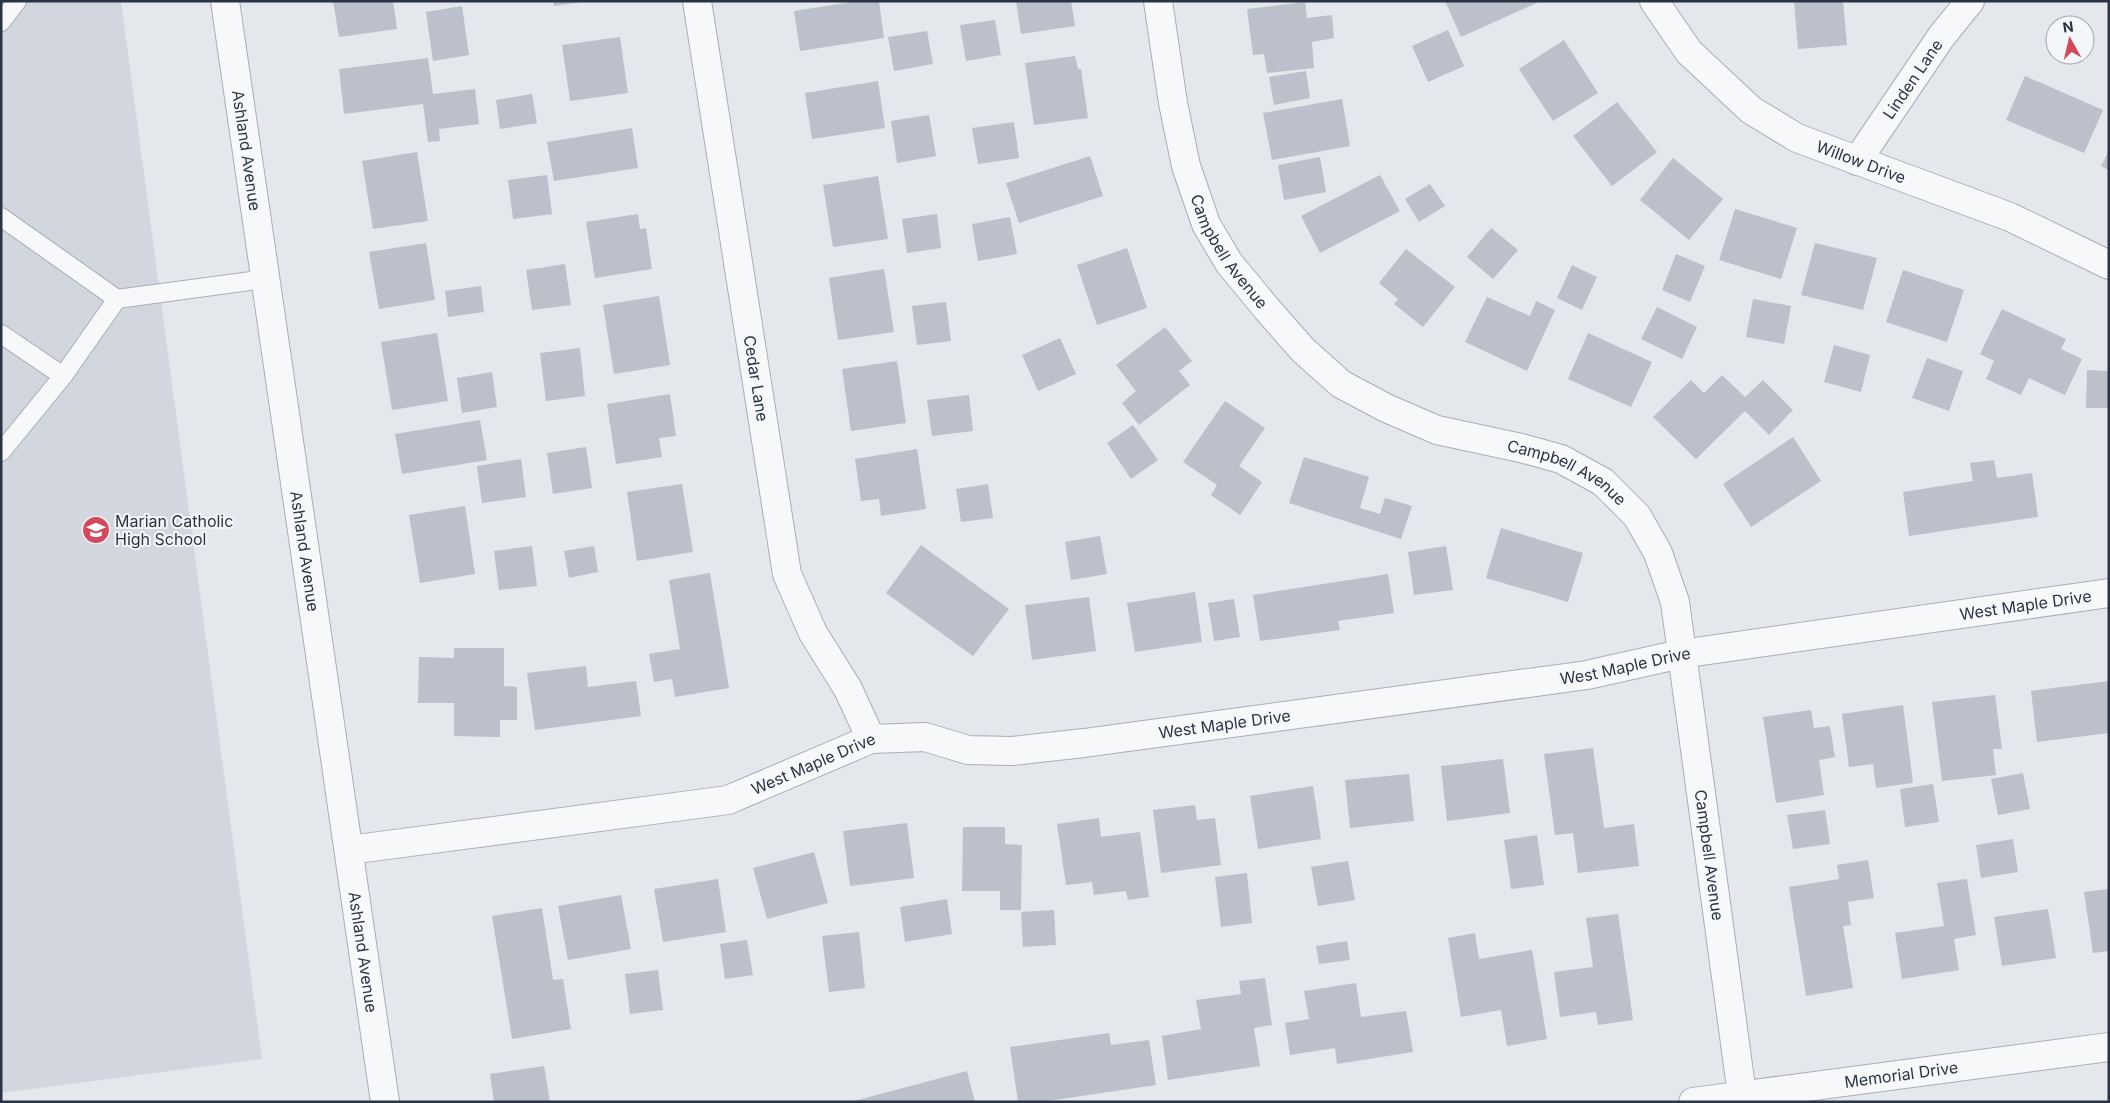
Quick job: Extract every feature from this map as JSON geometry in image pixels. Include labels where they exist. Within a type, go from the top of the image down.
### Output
[{"type":"street","name":"Ashland Avenue","points":[[225,1],[385,1102]]},
{"type":"street","name":"Cedar Lane","points":[[697,1],[786,574],[813,633],[848,689],[871,739]]},
{"type":"street","name":"Campbell Avenue","points":[[1158,1],[1173,103],[1186,166],[1206,224],[1229,263],[1303,350],[1341,384],[1386,408],[1437,430],[1521,448],[1560,459],[1603,482],[1637,516],[1658,553],[1675,602],[1742,1098]]},
{"type":"street","name":"Willow Drive","points":[[1654,1],[1689,52],[1751,110],[1797,138],[2010,218],[2109,265]]},
{"type":"street","name":"Linden Lane","points":[[1857,161],[1941,37],[1970,1]]},
{"type":"street","name":"West Maple Drive","points":[[349,850],[728,800],[871,739],[925,737],[968,750],[1012,751],[1094,742],[1587,675],[1681,654],[2109,594]]},
{"type":"street","name":"Memorial Drive","points":[[1694,1102],[1742,1098],[2109,1047]]},
{"type":"lane","points":[[1,22],[17,1]]},
{"type":"lane","points":[[1,217],[117,299],[265,279]]},
{"type":"lane","points":[[1,452],[63,376],[117,299]]},
{"type":"lane","points":[[1,334],[63,376]]},
{"type":"shaded area","name":"Marian Catholic High School","points":[[1,1],[121,1],[262,1059],[1,1093]]},
{"type":"building","points":[[333,1],[393,1],[397,29],[339,37]]},
{"type":"building","points":[[553,1],[581,1],[582,2],[554,6]]},
{"type":"building","points":[[858,1],[879,1],[884,38],[800,51],[794,11]]},
{"type":"building","points":[[1016,1],[1071,1],[1075,26],[1021,34]]},
{"type":"building","points":[[1445,1],[1541,1],[1461,37]]},
{"type":"building","points":[[1794,1],[1843,1],[1847,45],[1798,49]]},
{"type":"building","points":[[1305,2],[1307,18],[1332,15],[1334,38],[1312,42],[1314,68],[1267,73],[1264,54],[1253,55],[1247,9]]},
{"type":"building","points":[[462,6],[469,55],[433,61],[426,12]]},
{"type":"building","points":[[995,20],[1001,55],[966,61],[960,25]]},
{"type":"building","points":[[1448,30],[1464,66],[1428,82],[1412,46]]},
{"type":"building","points":[[927,31],[933,64],[894,71],[888,37]]},
{"type":"building","points":[[620,37],[628,93],[570,101],[562,45]]},
{"type":"building","points":[[1564,40],[1598,93],[1553,121],[1519,69]]},
{"type":"building","points":[[1075,56],[1078,69],[1081,69],[1088,118],[1034,125],[1025,63]]},
{"type":"building","points":[[428,58],[433,94],[475,89],[479,124],[439,129],[440,141],[428,142],[423,104],[344,114],[339,69]]},
{"type":"building","points":[[1306,71],[1310,98],[1274,105],[1269,77]]},
{"type":"building","points":[[2025,76],[2103,110],[2084,153],[2006,120]]},
{"type":"building","points":[[878,81],[885,128],[812,139],[805,93]]},
{"type":"building","points":[[532,94],[537,123],[500,129],[496,100]]},
{"type":"building","points":[[1342,99],[1350,146],[1272,160],[1263,113]]},
{"type":"building","points":[[1617,102],[1657,152],[1612,186],[1573,136]]},
{"type":"building","points":[[929,115],[936,156],[897,163],[891,121]]},
{"type":"building","points":[[1014,122],[1019,158],[978,164],[972,128]]},
{"type":"building","points":[[632,128],[638,168],[554,181],[547,142]]},
{"type":"building","points":[[2109,151],[2109,170],[2101,166]]},
{"type":"building","points":[[417,152],[428,221],[373,229],[362,161]]},
{"type":"building","points":[[1090,156],[1103,196],[1019,223],[1006,183]]},
{"type":"building","points":[[1320,157],[1326,192],[1284,200],[1278,165]]},
{"type":"building","points":[[1673,158],[1723,199],[1689,240],[1640,200]]},
{"type":"building","points":[[547,175],[552,214],[513,219],[508,180]]},
{"type":"building","points":[[1380,175],[1400,211],[1320,253],[1301,216]]},
{"type":"building","points":[[878,176],[888,239],[833,247],[823,185]]},
{"type":"building","points":[[1430,184],[1445,206],[1419,222],[1405,199]]},
{"type":"building","points":[[1735,209],[1797,228],[1781,279],[1719,260]]},
{"type":"building","points":[[638,214],[640,229],[646,228],[652,269],[595,278],[586,222]]},
{"type":"building","points":[[937,214],[941,248],[907,253],[902,219]]},
{"type":"building","points":[[1010,217],[1017,254],[978,261],[972,224]]},
{"type":"building","points":[[1491,228],[1518,250],[1493,279],[1467,257]]},
{"type":"building","points":[[426,243],[435,300],[379,309],[369,252]]},
{"type":"building","points":[[1815,243],[1877,258],[1863,310],[1801,295]]},
{"type":"building","points":[[1127,248],[1147,308],[1097,325],[1077,265]]},
{"type":"building","points":[[1406,249],[1455,287],[1423,327],[1394,304],[1398,299],[1379,283]]},
{"type":"building","points":[[1676,254],[1705,266],[1690,302],[1662,290]]},
{"type":"building","points":[[565,264],[571,305],[532,310],[526,270]]},
{"type":"building","points":[[1572,265],[1597,277],[1582,310],[1557,298]]},
{"type":"building","points":[[884,269],[894,332],[838,340],[829,278]]},
{"type":"building","points":[[1903,270],[1964,290],[1947,342],[1886,322]]},
{"type":"building","points":[[481,286],[484,312],[448,317],[445,291]]},
{"type":"building","points":[[659,296],[670,365],[614,374],[603,305]]},
{"type":"building","points":[[1487,297],[1530,316],[1536,301],[1555,310],[1527,371],[1465,342]]},
{"type":"building","points":[[1753,299],[1791,306],[1784,344],[1746,337]]},
{"type":"building","points":[[946,302],[951,341],[917,345],[912,306]]},
{"type":"building","points":[[1657,307],[1697,327],[1682,359],[1641,339]]},
{"type":"building","points":[[2002,309],[2066,339],[2061,349],[2082,359],[2065,395],[2029,378],[2021,395],[1986,379],[1994,361],[1980,354]]},
{"type":"building","points":[[1165,327],[1192,361],[1179,371],[1190,385],[1139,425],[1122,403],[1136,391],[1116,365]]},
{"type":"building","points":[[437,333],[448,401],[392,410],[381,342]]},
{"type":"building","points":[[1588,333],[1652,362],[1631,407],[1568,379]]},
{"type":"building","points":[[1060,338],[1076,374],[1038,391],[1022,355]]},
{"type":"building","points":[[1834,345],[1870,355],[1861,392],[1824,382]]},
{"type":"building","points":[[580,348],[585,396],[546,401],[540,353]]},
{"type":"building","points":[[1927,358],[1963,371],[1949,411],[1912,398]]},
{"type":"building","points":[[897,361],[906,423],[851,431],[842,369]]},
{"type":"building","points":[[2087,370],[2109,371],[2109,408],[2086,408]]},
{"type":"building","points":[[492,372],[497,407],[462,413],[457,378]]},
{"type":"building","points":[[1722,375],[1745,397],[1763,380],[1793,410],[1769,435],[1745,411],[1696,459],[1653,417],[1691,380],[1704,393]]},
{"type":"building","points":[[670,394],[676,436],[659,438],[662,457],[616,464],[607,404]]},
{"type":"building","points":[[969,395],[973,431],[932,436],[927,400]]},
{"type":"building","points":[[1225,401],[1265,428],[1239,466],[1262,482],[1240,515],[1211,495],[1217,485],[1183,462]]},
{"type":"building","points":[[480,420],[487,460],[402,474],[395,434]]},
{"type":"building","points":[[1133,425],[1158,460],[1131,479],[1107,443]]},
{"type":"building","points":[[1793,437],[1821,481],[1751,527],[1723,484]]},
{"type":"building","points":[[586,447],[592,488],[553,494],[547,453]]},
{"type":"building","points":[[917,449],[926,509],[881,516],[879,499],[861,501],[855,459]]},
{"type":"building","points":[[1304,457],[1369,477],[1360,508],[1380,514],[1385,498],[1412,506],[1401,539],[1289,503]]},
{"type":"building","points":[[521,459],[526,497],[482,503],[477,466]]},
{"type":"building","points":[[1994,460],[1997,478],[2032,473],[2038,517],[1909,536],[1903,492],[1973,481],[1970,463]]},
{"type":"building","points":[[682,484],[693,552],[637,561],[627,492]]},
{"type":"building","points":[[988,484],[993,518],[961,522],[956,489]]},
{"type":"building","points":[[465,506],[475,574],[420,583],[409,515]]},
{"type":"building","points":[[1501,528],[1583,553],[1568,602],[1486,578]]},
{"type":"building","points":[[1100,536],[1107,574],[1071,580],[1065,542]]},
{"type":"building","points":[[921,545],[1009,609],[973,656],[886,593]]},
{"type":"building","points":[[532,546],[537,586],[499,590],[494,551]]},
{"type":"building","points":[[594,546],[598,572],[569,578],[564,551]]},
{"type":"building","points":[[1446,546],[1453,590],[1414,595],[1408,552]]},
{"type":"building","points":[[710,573],[729,688],[675,697],[672,679],[654,682],[649,654],[680,649],[669,580]]},
{"type":"building","points":[[1388,574],[1394,613],[1338,621],[1340,630],[1260,641],[1253,595]]},
{"type":"building","points":[[1195,592],[1202,642],[1135,652],[1127,603]]},
{"type":"building","points":[[1089,597],[1096,651],[1032,660],[1025,605]]},
{"type":"building","points":[[1234,599],[1240,637],[1214,641],[1208,603]]},
{"type":"building","points":[[454,648],[504,648],[504,686],[517,687],[517,720],[500,720],[500,737],[454,736],[454,703],[418,703],[419,657],[454,658]]},
{"type":"building","points":[[586,666],[588,687],[636,681],[641,716],[535,730],[527,673]]},
{"type":"building","points":[[2109,681],[2109,733],[2037,742],[2031,691]]},
{"type":"building","points":[[1995,695],[2002,749],[1993,749],[1996,775],[1942,781],[1932,702]]},
{"type":"building","points":[[1903,705],[1913,783],[1876,788],[1873,764],[1849,767],[1842,714]]},
{"type":"building","points":[[1811,710],[1814,728],[1830,726],[1835,757],[1819,760],[1824,795],[1776,803],[1763,717]]},
{"type":"building","points":[[1593,748],[1604,828],[1634,824],[1639,866],[1578,873],[1573,833],[1555,835],[1544,754]]},
{"type":"building","points":[[1503,759],[1510,813],[1447,821],[1441,766]]},
{"type":"building","points":[[2023,773],[2030,809],[1998,815],[1991,779]]},
{"type":"building","points":[[1409,774],[1414,821],[1350,828],[1345,780]]},
{"type":"building","points":[[1933,784],[1939,822],[1905,827],[1900,789]]},
{"type":"building","points":[[1313,786],[1321,839],[1258,849],[1250,796]]},
{"type":"building","points":[[1195,805],[1197,820],[1215,818],[1221,865],[1161,873],[1153,810]]},
{"type":"building","points":[[1825,810],[1830,844],[1793,849],[1787,815]]},
{"type":"building","points":[[1099,818],[1101,837],[1140,832],[1149,897],[1128,900],[1126,891],[1094,895],[1092,882],[1066,885],[1057,824]]},
{"type":"building","points":[[907,823],[914,878],[850,886],[843,831]]},
{"type":"building","points":[[963,827],[1005,827],[1005,844],[1022,845],[1021,910],[1000,910],[1000,891],[962,891]]},
{"type":"building","points":[[1537,835],[1544,885],[1511,889],[1504,840]]},
{"type":"building","points":[[2013,839],[2018,872],[1981,878],[1976,845]]},
{"type":"building","points":[[814,852],[828,903],[767,919],[753,868]]},
{"type":"building","points":[[1868,860],[1874,898],[1848,902],[1851,925],[1843,926],[1853,988],[1806,996],[1789,887],[1839,879],[1837,865]]},
{"type":"building","points":[[1348,861],[1355,900],[1318,906],[1311,867]]},
{"type":"building","points":[[1247,873],[1252,923],[1221,927],[1215,877]]},
{"type":"building","points":[[718,879],[726,932],[663,942],[654,889]]},
{"type":"building","points":[[1967,879],[1976,935],[1954,939],[1959,970],[1902,979],[1895,933],[1944,926],[1937,883]]},
{"type":"building","points":[[2109,889],[2109,951],[2093,953],[2084,892]]},
{"type":"building","points":[[621,895],[631,949],[568,960],[558,906]]},
{"type":"building","points":[[947,899],[952,934],[905,942],[900,907]]},
{"type":"building","points":[[542,908],[553,980],[563,979],[571,1029],[512,1039],[492,916]]},
{"type":"building","points":[[2048,909],[2056,958],[2002,966],[1994,917]]},
{"type":"building","points":[[1054,910],[1056,945],[1023,947],[1021,912]]},
{"type":"building","points":[[1618,914],[1633,1020],[1598,1025],[1596,1012],[1560,1017],[1554,972],[1593,967],[1586,918]]},
{"type":"building","points":[[859,932],[865,988],[829,992],[822,936]]},
{"type":"building","points":[[1475,933],[1479,959],[1532,950],[1547,1039],[1507,1046],[1501,1010],[1461,1017],[1448,938]]},
{"type":"building","points":[[747,940],[753,975],[725,979],[720,944]]},
{"type":"building","points":[[1347,941],[1350,960],[1319,964],[1316,946]]},
{"type":"building","points":[[658,970],[663,1010],[630,1014],[625,974]]},
{"type":"building","points":[[1265,978],[1272,1025],[1254,1028],[1260,1066],[1168,1080],[1162,1036],[1201,1029],[1196,1000],[1241,994],[1239,981]]},
{"type":"building","points":[[1356,983],[1361,1017],[1406,1011],[1413,1052],[1337,1064],[1335,1048],[1290,1055],[1285,1023],[1309,1019],[1304,991]]},
{"type":"building","points":[[1109,1033],[1111,1045],[1149,1040],[1156,1085],[1041,1102],[1018,1102],[1010,1047]]},
{"type":"building","points":[[544,1066],[550,1102],[494,1102],[490,1074]]},
{"type":"building","points":[[967,1071],[975,1102],[854,1102],[854,1101]]},
{"type":"place","name":"Marian Catholic High School","points":[[96,530]]}]
